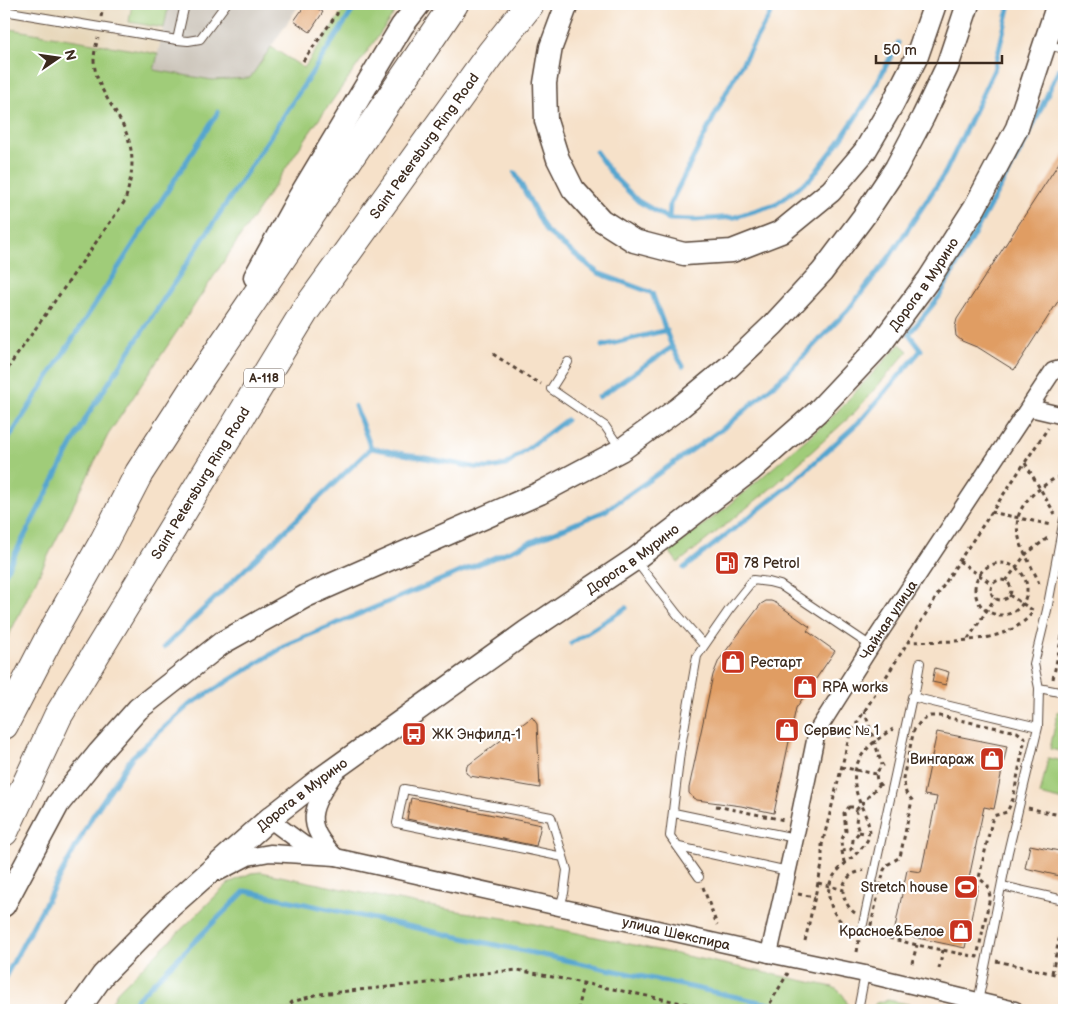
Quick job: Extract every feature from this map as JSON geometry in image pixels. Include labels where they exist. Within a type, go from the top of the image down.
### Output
[{"type":"highway","points":[[4,725],[139,473],[201,377],[454,4]]},
{"type":"highway","name":"Saint Petersburg Ring Road","points":[[4,832],[58,716],[305,311],[485,61],[530,4]]},
{"type":"main road","points":[[201,377],[297,201],[402,26],[419,4]]},
{"type":"main road","points":[[567,4],[551,47],[545,83],[546,121],[558,158],[573,189],[602,220],[634,241],[684,254],[732,251],[781,232],[831,191],[865,152],[892,105],[916,56],[935,4]]},
{"type":"main road","points":[[4,905],[58,804],[99,753],[138,709],[222,643],[306,596],[540,493],[621,450],[679,408],[730,366],[773,325],[822,272],[864,216],[896,168],[924,117],[947,67],[968,4]]},
{"type":"main road","name":"Дорога в Мурино","points":[[78,1010],[104,976],[164,914],[269,819],[526,632],[635,559],[751,470],[817,412],[880,345],[929,280],[975,207],[1018,128],[1055,47],[1058,4]]},
{"type":"street","name":"Чайная улица","points":[[769,954],[817,731],[871,646],[1030,408],[1059,369]]},
{"type":"street","points":[[1030,408],[1064,416]]},
{"type":"street","points":[[336,858],[322,843],[316,832],[313,815],[319,797],[339,767]]},
{"type":"street","points":[[269,819],[303,844],[336,858]]},
{"type":"street","points":[[191,889],[232,864],[248,857],[270,853],[336,858]]},
{"type":"street","name":"улица Шекспира","points":[[336,858],[864,974],[1015,1010]]},
{"type":"lane","points":[[177,40],[185,4]]},
{"type":"lane","points":[[4,11],[188,41],[200,40],[226,4]]},
{"type":"lane","points":[[568,362],[551,389],[605,426],[621,450]]},
{"type":"lane","points":[[978,1002],[1008,852],[1038,727],[1039,688],[1034,664],[1063,523]]},
{"type":"lane","points":[[635,559],[677,614],[704,645]]},
{"type":"lane","points":[[699,877],[670,836],[680,752],[696,656],[729,610],[754,580],[769,582],[780,585],[871,646]]},
{"type":"lane","points":[[862,928],[912,697],[914,698],[920,663]]},
{"type":"lane","points":[[1039,688],[1064,692]]},
{"type":"lane","points":[[914,698],[1038,727]]},
{"type":"lane","points":[[560,908],[567,870],[551,817],[404,789],[396,824],[563,857]]},
{"type":"lane","points":[[674,812],[795,838]]},
{"type":"lane","points":[[679,847],[788,871]]},
{"type":"lane","points":[[1002,886],[1064,900]]},
{"type":"lane","points":[[858,1010],[864,974]]},
{"type":"path","points":[[303,61],[337,14],[338,4]]},
{"type":"path","points":[[4,376],[126,201],[133,173],[129,142],[120,117],[98,83],[94,60],[100,28]]},
{"type":"path","points":[[492,354],[531,380],[551,389]]},
{"type":"path","points":[[1024,464],[1063,523]]},
{"type":"path","points":[[1040,588],[1017,533],[1018,517],[1024,503],[1058,476],[1064,476]]},
{"type":"path","points":[[991,512],[1063,523]]},
{"type":"path","points":[[1006,581],[1026,554],[1063,523]]},
{"type":"path","points":[[959,561],[992,584]]},
{"type":"path","points":[[1000,564],[1008,564],[1015,568],[1021,573],[1027,588],[1023,603],[1011,614],[1003,615],[987,611],[981,606],[975,591],[980,575],[985,569],[1000,564]]},
{"type":"path","points":[[999,580],[1006,581],[1011,588],[1009,595],[1002,600],[995,598],[991,593],[992,584],[999,580]]},
{"type":"path","points":[[907,642],[968,639],[1003,634],[1027,620],[1034,609],[1009,595]]},
{"type":"path","points":[[968,639],[995,598]]},
{"type":"path","points":[[1060,681],[1053,679],[1064,626]]},
{"type":"path","points":[[864,710],[882,765]]},
{"type":"path","points":[[869,933],[884,870],[887,864],[900,857],[912,800],[906,793],[903,778],[914,730],[922,721],[930,716],[940,716],[1017,732],[1025,738],[1011,805],[1007,812],[993,816],[979,878],[988,886],[990,898],[977,957],[869,933],[862,928],[852,929],[843,923],[832,910],[829,899],[829,886],[835,874],[844,862],[864,846],[870,834],[866,813],[858,798],[854,783],[860,758],[874,741],[896,728],[906,725]]},
{"type":"path","points":[[841,767],[876,774]]},
{"type":"path","points":[[859,832],[856,823],[856,810],[879,785]]},
{"type":"path","points":[[1028,818],[1032,799]]},
{"type":"path","points":[[1011,805],[1064,816]]},
{"type":"path","points":[[716,806],[787,820]]},
{"type":"path","points":[[844,862],[841,841],[846,831],[844,813],[849,807],[853,807],[856,810]]},
{"type":"path","points":[[859,832],[870,834]]},
{"type":"path","points":[[842,851],[852,848],[853,840],[859,832]]},
{"type":"path","points":[[699,877],[717,925]]},
{"type":"path","points":[[818,883],[844,890]]},
{"type":"path","points":[[805,941],[815,897]]},
{"type":"path","points":[[1052,973],[1064,916]]},
{"type":"path","points":[[857,952],[862,928]]},
{"type":"path","points":[[912,964],[917,944]]},
{"type":"path","points":[[939,969],[943,950]]},
{"type":"path","points":[[999,953],[997,962],[1064,976]]},
{"type":"path","points":[[766,1010],[796,960]]},
{"type":"path","points":[[285,1010],[292,1002],[318,994],[428,983],[484,973],[518,970],[717,1010]]},
{"type":"path","points":[[579,1010],[578,1006],[583,984]]},
{"type":"shaded area","points":[[4,4],[169,4],[158,54],[4,28]]},
{"type":"shaded area","points":[[169,4],[300,4],[250,78],[212,80],[154,70]]},
{"type":"green space","points":[[132,4],[169,4],[164,28],[129,22]]},
{"type":"green space","points":[[338,4],[401,4],[310,132],[108,435],[4,645],[4,28],[158,54],[154,70],[212,80],[250,78],[271,47],[304,68],[344,9]]},
{"type":"green space","points":[[900,344],[908,351],[853,414],[775,485],[678,563],[669,551],[726,508],[832,417]]},
{"type":"green space","points":[[1058,711],[1064,712],[1064,752],[1050,749]]},
{"type":"green space","points":[[1048,758],[1064,761],[1064,801],[1040,795]]},
{"type":"green space","points":[[261,872],[417,904],[511,919],[833,987],[844,997],[849,1010],[108,1010],[117,992],[229,883],[251,873]]},
{"type":"green space","points":[[888,1000],[938,1010],[871,1010],[876,1003]]},
{"type":"building","points":[[306,4],[310,4],[323,12],[310,32],[294,21]]},
{"type":"building","points":[[1064,155],[1064,292],[1014,370],[979,348],[962,341],[956,336],[955,327],[957,319]]},
{"type":"building","points":[[766,601],[776,603],[810,627],[807,631],[835,651],[796,708],[774,813],[697,800],[689,793],[713,675],[719,660],[761,604]]},
{"type":"building","points":[[935,668],[949,672],[946,685],[932,682]]},
{"type":"building","points":[[532,717],[537,724],[540,788],[470,776],[466,773],[467,766]]},
{"type":"building","points":[[937,732],[1007,746],[994,809],[984,807],[968,883],[978,885],[965,948],[894,933],[907,870],[921,872],[937,797],[924,795]]},
{"type":"building","points":[[411,798],[541,825],[536,846],[407,819]]},
{"type":"building","points":[[1030,845],[1064,852],[1064,877],[1025,868]]},
{"type":"waterway","points":[[4,575],[87,416],[357,4]]},
{"type":"waterway","points":[[669,219],[670,204],[730,85],[776,4]]},
{"type":"waterway","points":[[4,979],[92,817],[132,757],[189,705],[290,643],[605,511],[729,424],[785,375],[848,310],[890,256],[945,173],[994,70],[1010,4]]},
{"type":"waterway","points":[[596,152],[614,177],[638,201],[669,219],[695,220],[735,217],[776,204],[811,178],[839,142],[870,96],[898,43]]},
{"type":"waterway","points":[[684,568],[791,484],[862,419],[921,350],[909,334],[939,297],[1027,139],[1059,69]]},
{"type":"waterway","points":[[4,446],[218,112]]},
{"type":"waterway","points":[[515,173],[546,231],[598,273],[652,293],[672,347],[683,366]]},
{"type":"waterway","points":[[602,346],[667,330]]},
{"type":"waterway","points":[[599,397],[672,347]]},
{"type":"waterway","points":[[355,406],[371,448],[474,467],[490,468],[506,465],[566,420]]},
{"type":"waterway","points":[[164,647],[371,448]]},
{"type":"waterway","points":[[571,643],[626,608]]},
{"type":"waterway","points":[[126,1010],[245,891],[797,1010]]},
{"type":"place","name":"78 Petrol","points":[[727,563]]},
{"type":"place","name":"Рестарт","points":[[733,662]]},
{"type":"place","name":"RPA works","points":[[805,687]]},
{"type":"place","name":"Сервис № 1","points":[[787,730]]},
{"type":"place","name":"ЖК Энфилд-1","points":[[414,734]]},
{"type":"place","name":"Вингараж","points":[[992,759]]},
{"type":"place","name":"Stretch house","points":[[966,887]]},
{"type":"place","name":"Красное&Белое","points":[[961,931]]}]
